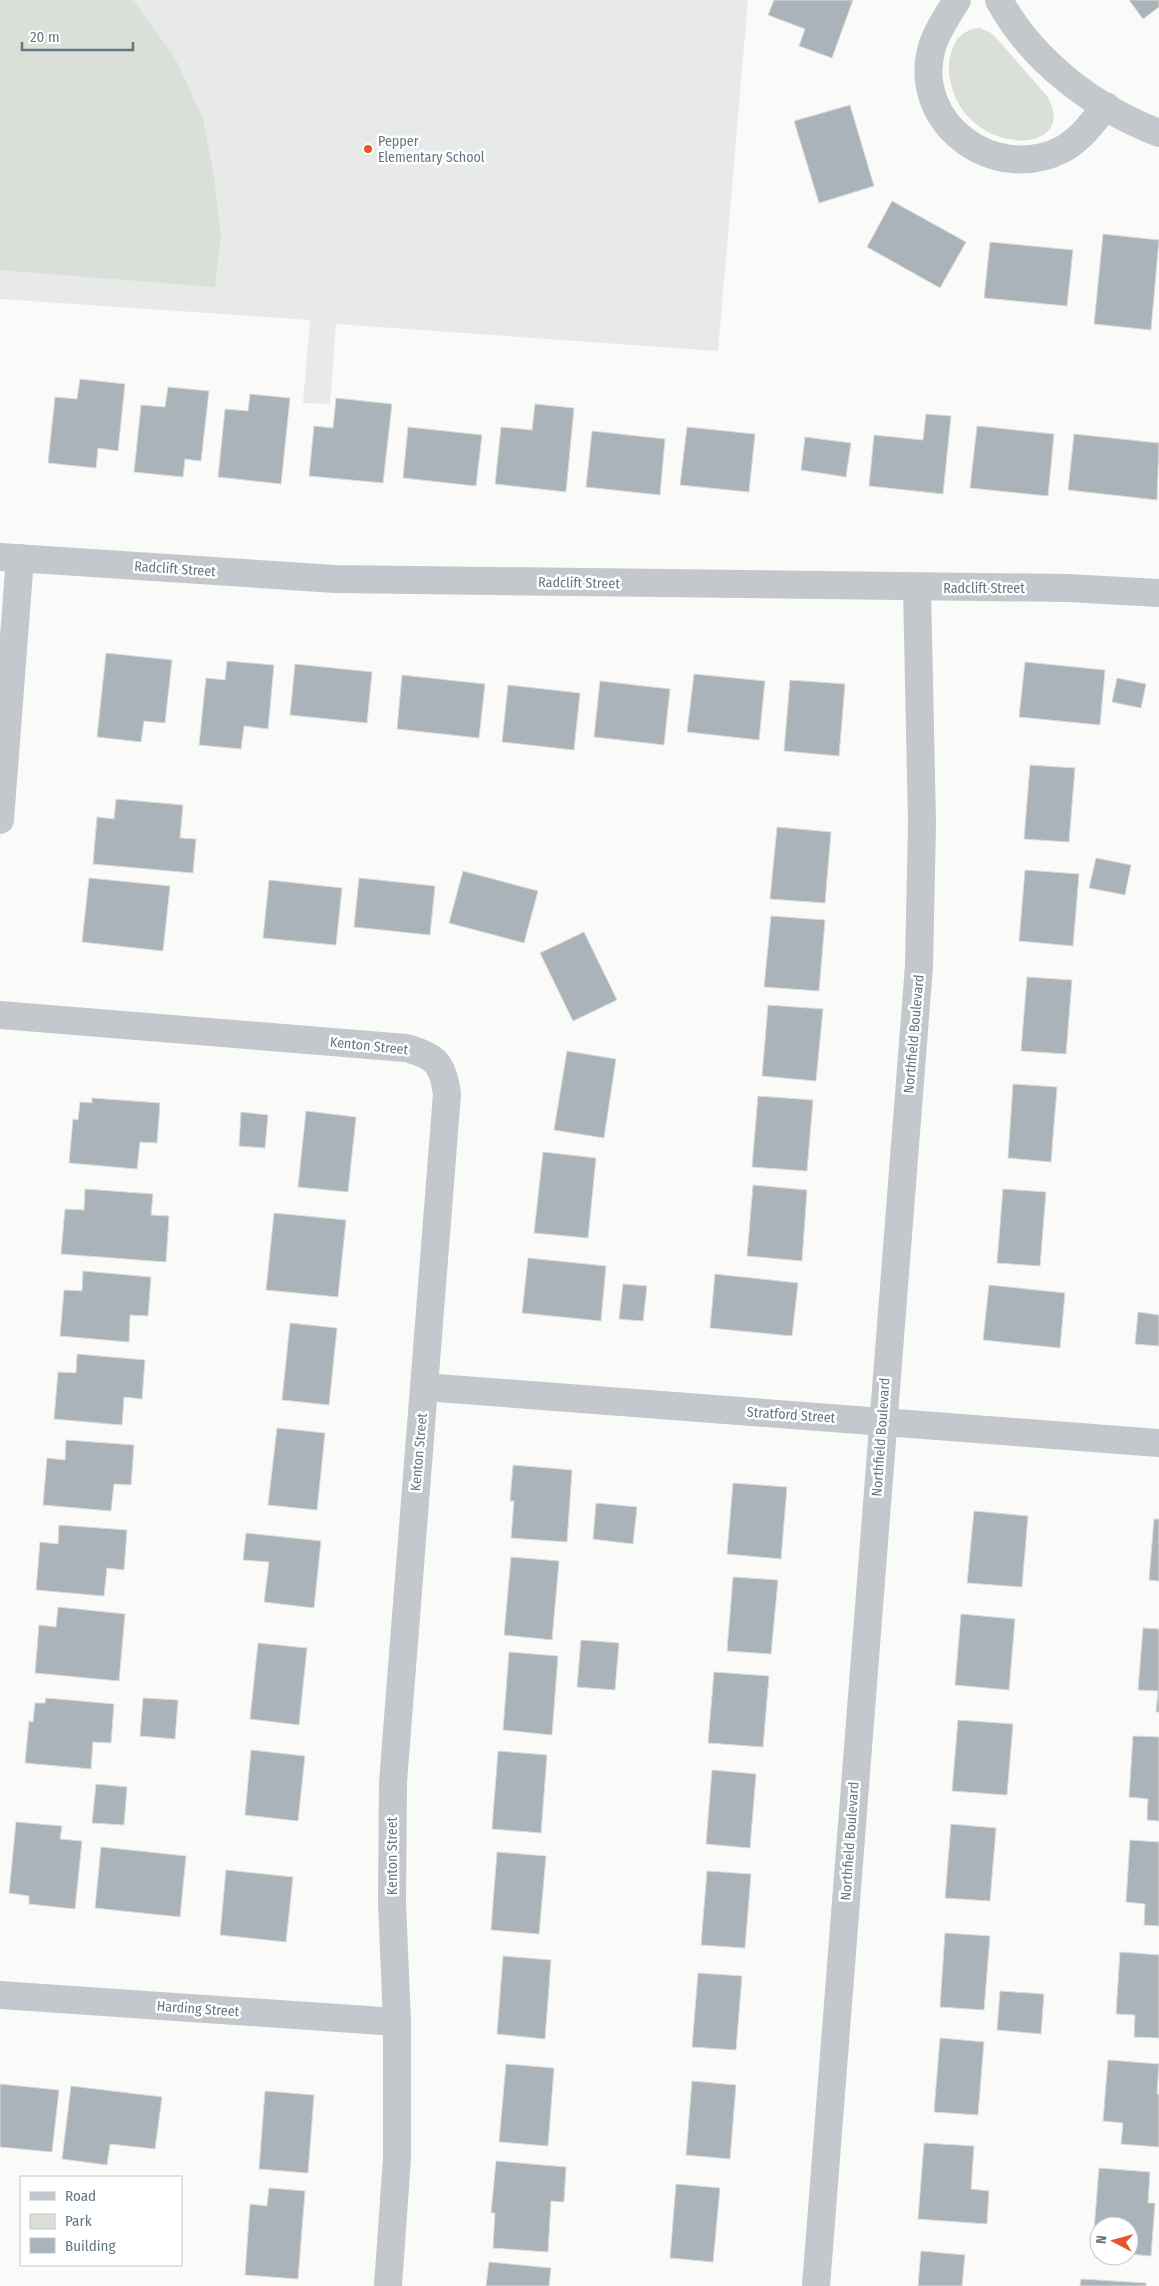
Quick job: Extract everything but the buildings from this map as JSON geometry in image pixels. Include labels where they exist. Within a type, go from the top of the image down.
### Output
[{"type":"street","points":[[957,0],[940,27],[932,47],[928,68],[931,89],[937,108],[948,126],[963,140],[981,151],[1000,158],[1021,160],[1040,157],[1063,149],[1088,129],[1106,106]]},
{"type":"street","points":[[999,0],[1012,23],[1049,64],[1081,90],[1106,106],[1159,132]]},
{"type":"street","points":[[0,820],[10,558]]},
{"type":"street","name":"Radclift Street","points":[[10,558],[335,580],[917,588],[1068,588],[1159,593]]},
{"type":"street","name":"Northfield Boulevard","points":[[816,2286],[919,966],[922,895],[917,588]]},
{"type":"street","name":"Kenton Street","points":[[0,1014],[406,1048],[423,1052],[438,1062],[444,1076],[447,1094],[393,1782],[392,1902],[397,2022],[397,2158],[388,2286]]},
{"type":"street","name":"Stratford Street","points":[[424,1387],[1159,1443]]},
{"type":"street","name":"Harding Street","points":[[0,1995],[397,2022]]},
{"type":"shaded area","name":"Pepper Elementary School","points":[[0,0],[748,0],[718,351],[336,324],[330,404],[303,403],[310,320],[0,299]]},
{"type":"green space","points":[[0,0],[131,0],[135,3],[175,58],[203,119],[214,176],[221,236],[215,287],[0,270]]},
{"type":"green space","points":[[980,28],[991,33],[998,40],[1047,96],[1054,115],[1050,129],[1038,138],[1021,140],[1001,137],[982,128],[965,113],[953,91],[949,67],[953,48],[965,32]]},
{"type":"place","name":"Pepper Elementary School","points":[[368,149]]}]
